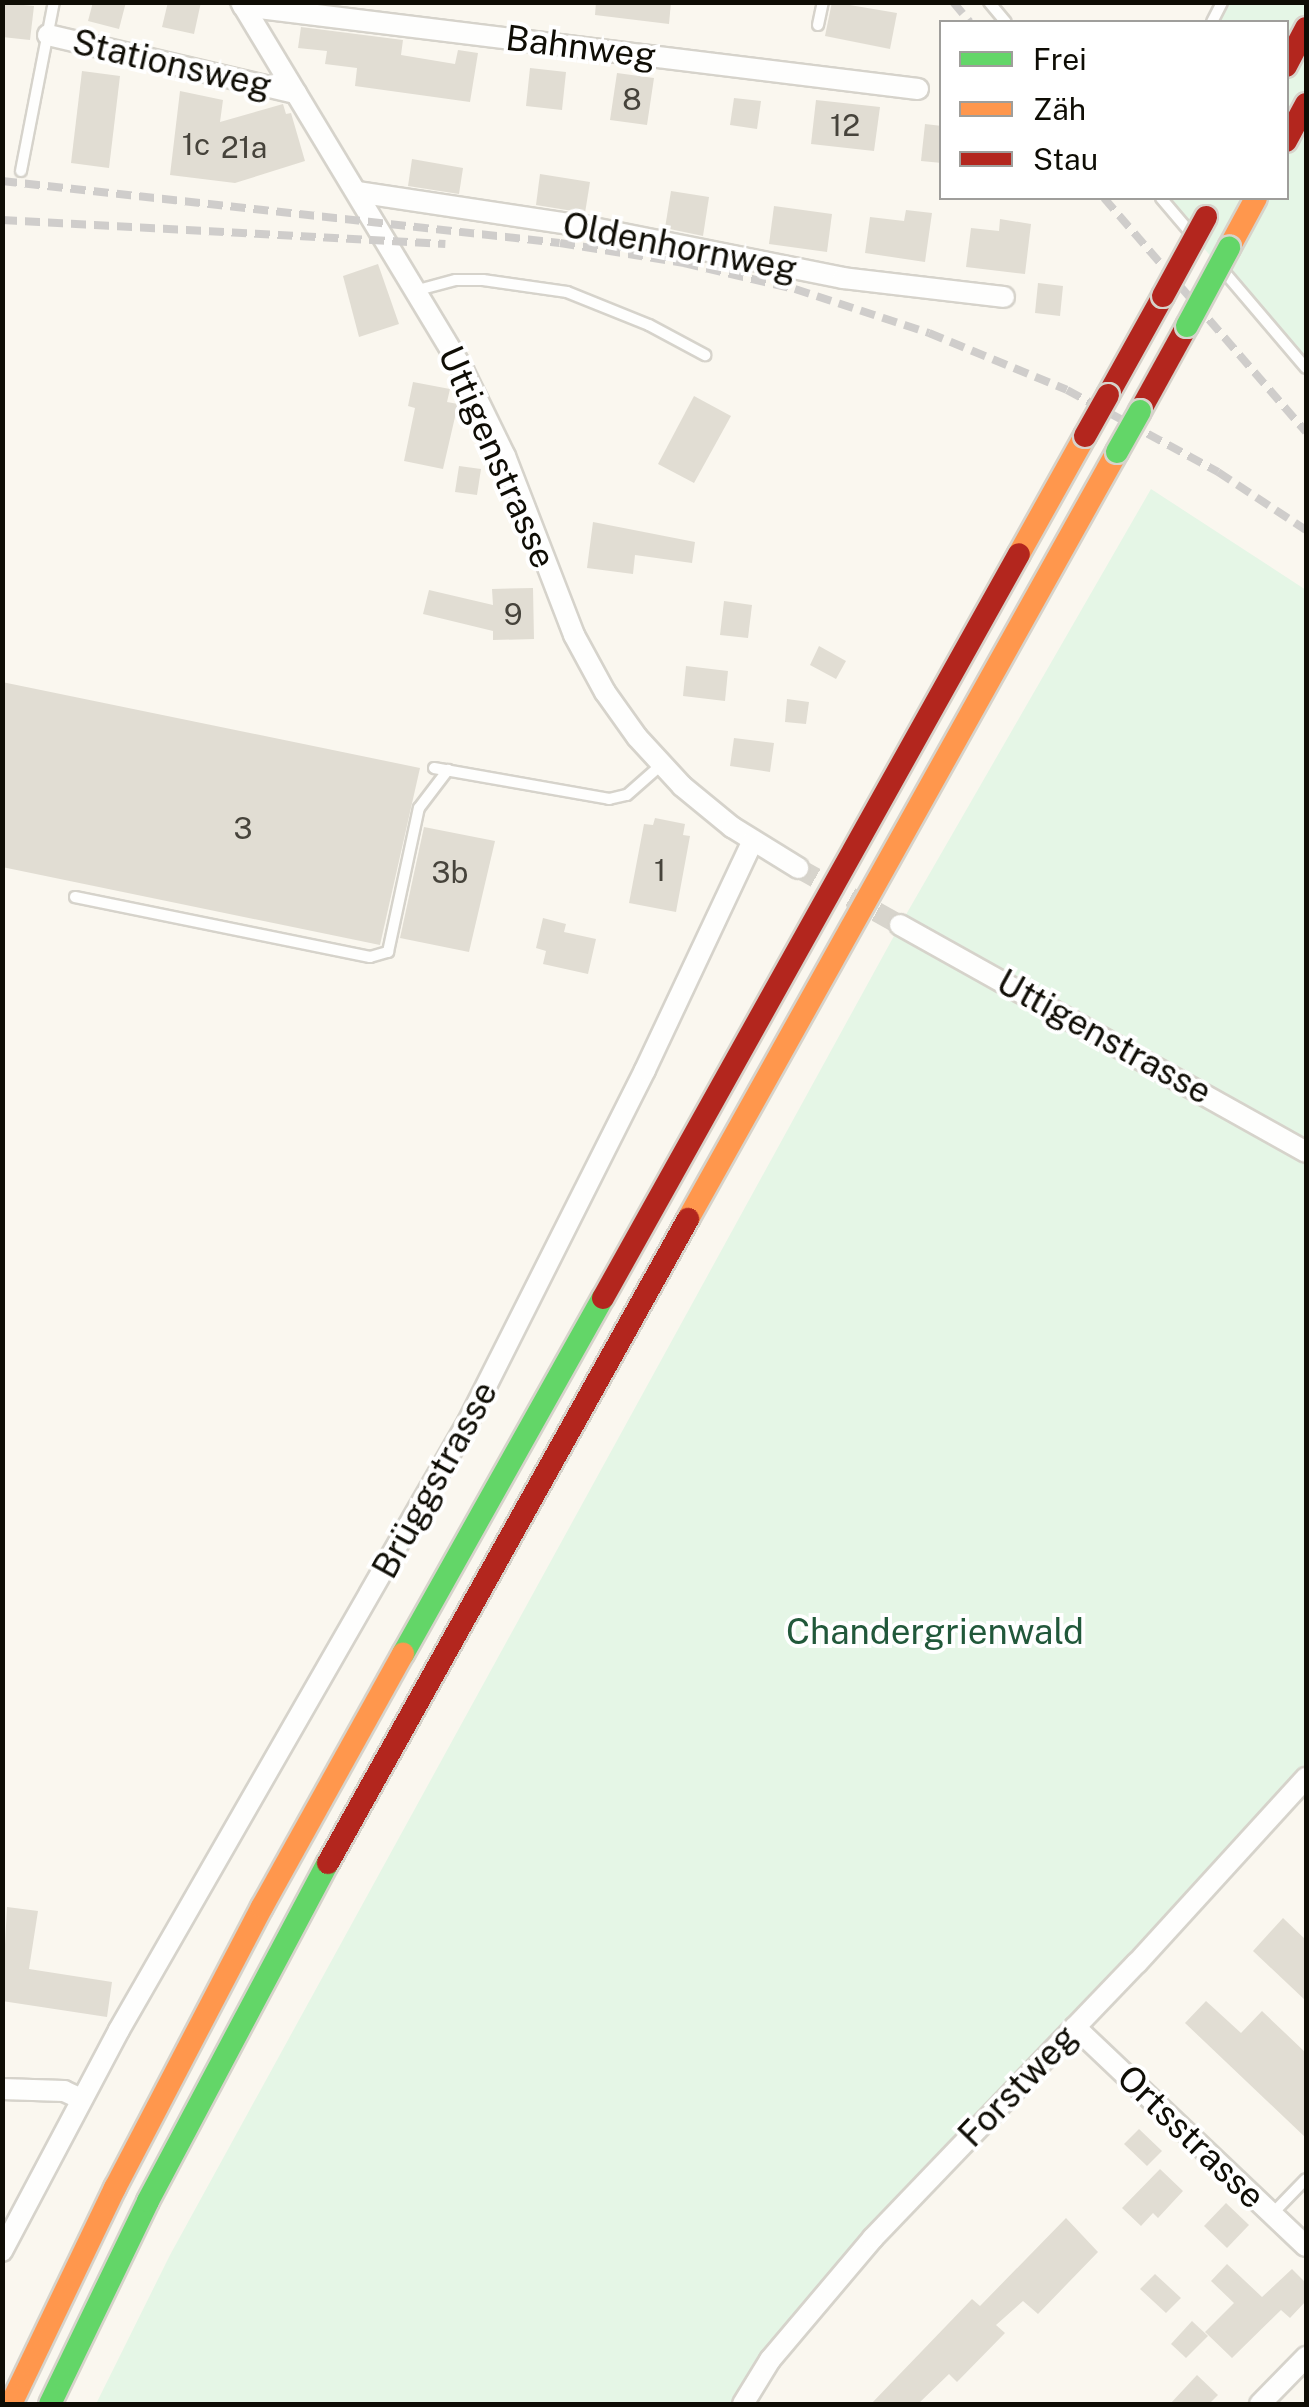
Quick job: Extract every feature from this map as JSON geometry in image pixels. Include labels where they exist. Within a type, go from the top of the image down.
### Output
[{"type":"highway","points":[[1289,60],[1306,28]]},
{"type":"highway","points":[[1289,135],[1306,104]]},
{"type":"highway","points":[[50,2404],[162,2174],[291,1929],[1255,200]]},
{"type":"highway","points":[[12,2404],[130,2160],[300,1838],[1211,207]]},
{"type":"street","name":"Bahnweg","points":[[242,4],[918,90]]},
{"type":"street","name":"Uttigenstrasse","points":[[242,4],[418,290],[492,427],[588,664],[620,714],[661,765],[711,811],[798,868]]},
{"type":"street","name":"Stationsweg","points":[[48,36],[296,93]]},
{"type":"street","name":"Oldenhornweg","points":[[357,192],[624,234],[844,278],[1004,297]]},
{"type":"street","name":"Brüggstrasse","points":[[2,2251],[81,2099],[468,1422],[645,1070],[753,841]]},
{"type":"street","name":"Uttigenstrasse","points":[[900,924],[1306,1152]]},
{"type":"street","name":"Forstweg","points":[[743,2404],[770,2360],[848,2266],[1306,1778]]},
{"type":"street","name":"Ortsstrasse","points":[[1076,2027],[1272,2214],[1304,2237]]},
{"type":"street","points":[[2,2089],[64,2091],[81,2099]]},
{"type":"street","points":[[1260,2404],[1306,2357]]},
{"type":"lane","points":[[21,171],[54,2]]},
{"type":"lane","points":[[818,25],[823,2]]},
{"type":"lane","points":[[1163,200],[1306,368]]},
{"type":"lane","points":[[418,290],[456,280],[482,280],[520,282],[568,292],[649,325],[704,354]]},
{"type":"lane","points":[[434,768],[609,798],[626,795],[661,765]]},
{"type":"lane","points":[[76,897],[370,957],[388,952],[418,808],[448,770]]},
{"type":"lane","points":[[1272,2214],[1306,2179]]},
{"type":"green space","points":[[1222,3],[1306,3],[1306,368],[1163,200],[1289,200],[1289,20],[1213,20]]},
{"type":"green space","name":"Chandergrienwald","points":[[1151,489],[1306,590],[1306,1778],[873,2238],[743,2404],[96,2404],[170,2255],[900,925]]},
{"type":"building","points":[[93,2],[126,2],[119,29],[88,21]]},
{"type":"building","points":[[168,2],[201,2],[194,34],[162,27]]},
{"type":"building","points":[[596,2],[671,2],[669,24],[595,15]]},
{"type":"building","points":[[832,2],[897,13],[890,49],[825,36]]},
{"type":"building","points":[[2,3],[34,6],[30,40],[2,37]]},
{"type":"building","points":[[301,27],[403,40],[401,55],[455,64],[458,50],[478,53],[470,102],[355,86],[357,68],[325,64],[327,51],[298,48]]},
{"type":"building","points":[[530,68],[566,72],[562,110],[526,106]]},
{"type":"building","points":[[82,71],[120,76],[109,168],[71,163]]},
{"type":"building","points":[[617,73],[654,78],[647,125],[610,120]]},
{"type":"building","points":[[180,91],[223,100],[220,122],[283,104],[286,114],[291,113],[305,161],[235,183],[170,175]]},
{"type":"building","points":[[734,98],[761,101],[757,129],[730,125]]},
{"type":"building","points":[[816,100],[880,107],[874,151],[811,144]]},
{"type":"building","points":[[925,124],[939,126],[939,163],[921,161]]},
{"type":"building","points":[[412,159],[463,168],[459,194],[408,186]]},
{"type":"building","points":[[540,174],[590,182],[585,213],[536,205]]},
{"type":"building","points":[[671,191],[709,197],[703,236],[665,228]]},
{"type":"building","points":[[774,206],[832,214],[827,252],[769,244]]},
{"type":"building","points":[[906,210],[932,213],[925,262],[865,253],[870,217],[904,221]]},
{"type":"building","points":[[1000,219],[1031,224],[1025,274],[966,267],[971,228],[999,231]]},
{"type":"building","points":[[378,264],[399,324],[359,337],[343,276]]},
{"type":"building","points":[[1038,283],[1063,286],[1060,316],[1035,313]]},
{"type":"building","points":[[413,382],[450,389],[447,402],[458,404],[443,469],[404,461],[415,408],[408,406]]},
{"type":"building","points":[[694,396],[731,416],[694,483],[658,464]]},
{"type":"building","points":[[459,466],[481,469],[477,495],[455,492]]},
{"type":"building","points":[[593,522],[695,542],[692,563],[635,555],[633,574],[587,568]]},
{"type":"building","points":[[533,588],[534,639],[493,640],[493,631],[423,614],[429,590],[493,605],[492,589]]},
{"type":"building","points":[[724,601],[752,605],[748,638],[720,635]]},
{"type":"building","points":[[819,646],[846,661],[836,679],[810,665]]},
{"type":"building","points":[[686,666],[728,671],[725,701],[683,696]]},
{"type":"building","points":[[2,682],[420,768],[380,945],[2,867]]},
{"type":"building","points":[[787,699],[809,702],[806,724],[785,722]]},
{"type":"building","points":[[734,738],[774,743],[770,772],[730,766]]},
{"type":"building","points":[[655,818],[685,824],[683,835],[690,836],[676,912],[629,903],[644,824],[653,825]]},
{"type":"building","points":[[424,827],[495,841],[469,952],[400,938]]},
{"type":"building","points":[[543,918],[566,924],[564,932],[596,939],[588,974],[543,964],[546,951],[536,948]]},
{"type":"building","points":[[7,1907],[38,1911],[29,1969],[112,1982],[107,2017],[2,2001]]},
{"type":"building","points":[[1283,1918],[1306,1940],[1306,2001],[1253,1951]]},
{"type":"building","points":[[1206,2001],[1241,2033],[1262,2011],[1306,2053],[1306,2138],[1185,2023]]},
{"type":"building","points":[[1139,2129],[1162,2151],[1147,2166],[1124,2144]]},
{"type":"building","points":[[1160,2169],[1183,2191],[1158,2218],[1153,2213],[1141,2226],[1122,2208]]},
{"type":"building","points":[[1226,2203],[1249,2225],[1227,2248],[1204,2226]]},
{"type":"building","points":[[1066,2218],[1098,2252],[1038,2314],[1023,2301],[996,2325],[1005,2333],[957,2382],[949,2374],[918,2404],[871,2404],[972,2299],[980,2306]]},
{"type":"building","points":[[1227,2264],[1262,2297],[1292,2269],[1306,2283],[1306,2301],[1290,2318],[1281,2310],[1232,2358],[1205,2332],[1234,2303],[1211,2281]]},
{"type":"building","points":[[1155,2274],[1181,2298],[1166,2313],[1140,2289]]},
{"type":"building","points":[[1192,2321],[1208,2336],[1186,2358],[1171,2344]]},
{"type":"building","points":[[1197,2375],[1218,2395],[1209,2404],[1170,2404]]},
{"type":"tunnel","points":[[798,868],[900,925]]},
{"type":"railway","points":[[953,2],[968,20]]},
{"type":"railway","points":[[2,181],[560,243],[684,263],[795,289],[929,333],[1067,390],[1218,472],[1306,530]]},
{"type":"railway","points":[[1106,200],[1306,432]]},
{"type":"railway","points":[[2,220],[445,244]]},
{"type":"traffic: fast","points":[[1187,326],[1229,248]]},
{"type":"traffic: fast","points":[[1117,452],[1140,411]]},
{"type":"traffic: fast","points":[[403,1654],[603,1298]]},
{"type":"traffic: fast","points":[[50,2404],[148,2201],[328,1863]]},
{"type":"traffic: slow","points":[[1229,248],[1255,200]]},
{"type":"traffic: slow","points":[[1019,554],[1085,436]]},
{"type":"traffic: slow","points":[[688,1219],[1117,452]]},
{"type":"traffic: slow","points":[[11,2404],[115,2188],[262,1907],[403,1654]]},
{"type":"traffic: jam","points":[[1289,60],[1306,28]]},
{"type":"traffic: jam","points":[[1289,135],[1306,104]]},
{"type":"traffic: jam","points":[[1163,296],[1206,217]]},
{"type":"traffic: jam","points":[[1108,395],[1163,296]]},
{"type":"traffic: jam","points":[[1140,411],[1187,326]]},
{"type":"traffic: jam","points":[[1085,436],[1108,395]]},
{"type":"traffic: jam","points":[[603,1298],[1019,554]]},
{"type":"traffic: jam","points":[[328,1863],[688,1219]]}]
